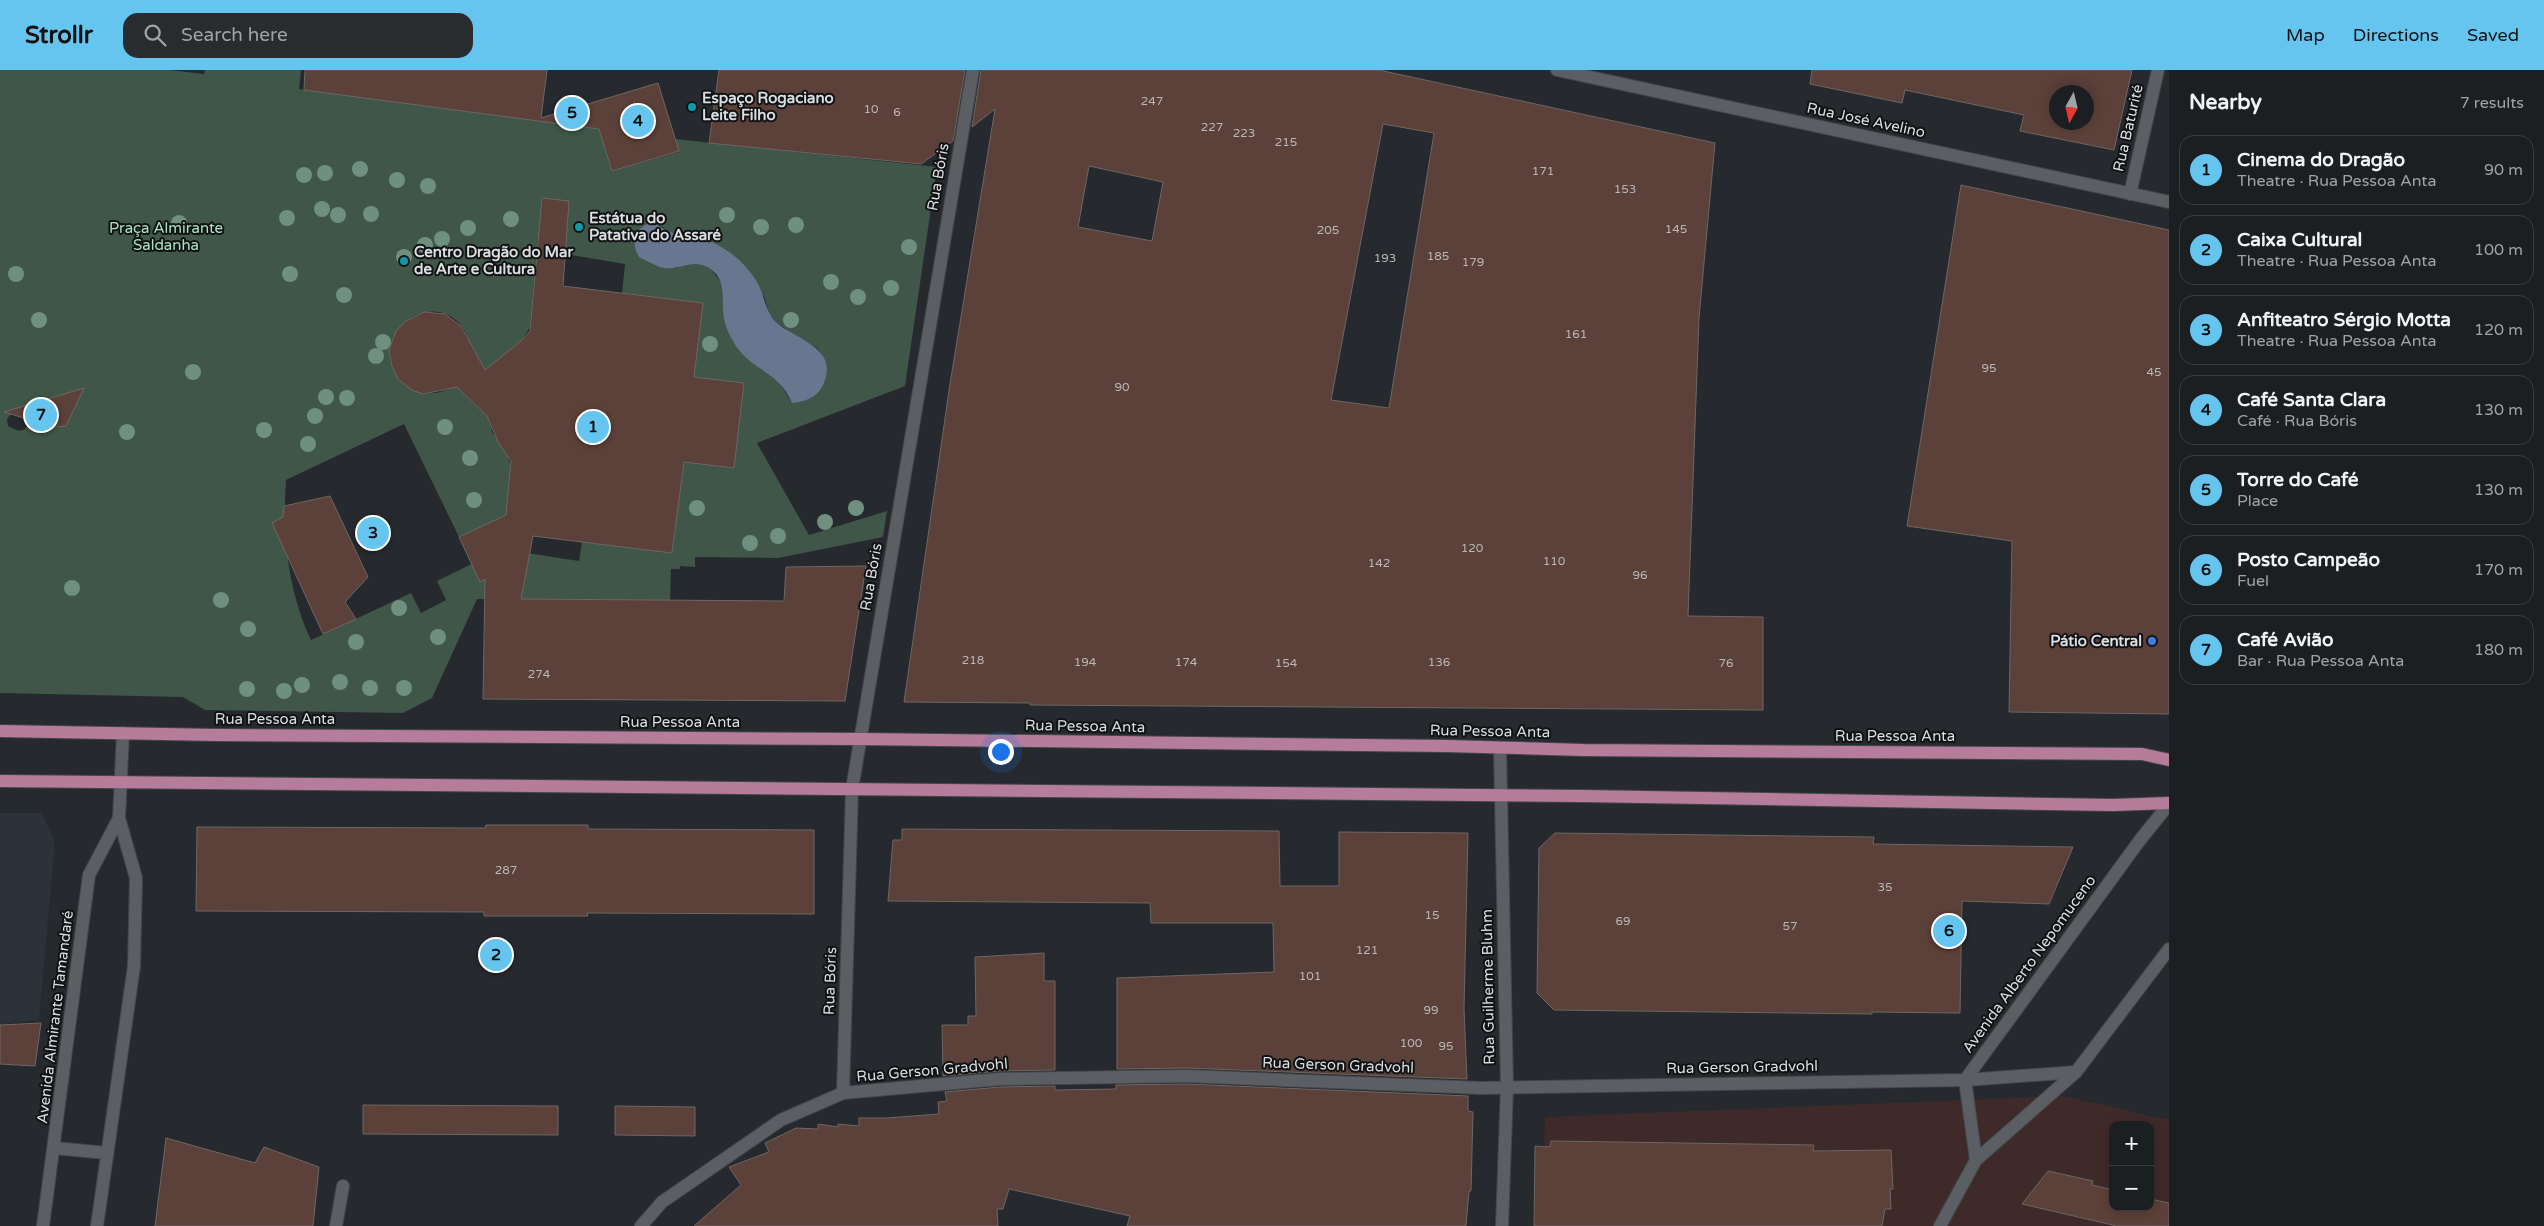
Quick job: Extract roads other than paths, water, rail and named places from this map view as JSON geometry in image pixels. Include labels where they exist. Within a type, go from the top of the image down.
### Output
[{"type":"main road","name":"Rua Pessoa Anta","points":[[0,731],[2142,754],[2169,760]]},
{"type":"main road","points":[[0,781],[1501,795],[2113,805],[2169,804]]},
{"type":"street","name":"Rua Bóris","points":[[843,1093],[852,789],[973,70]]},
{"type":"street","name":"Rua José Avelino","points":[[1557,70],[2169,202]]},
{"type":"street","name":"Rua Baturité","points":[[2130,194],[2158,70]]},
{"type":"street","name":"Avenida Almirante Tamandaré","points":[[97,1226],[134,966],[136,878],[119,818],[123,733]]},
{"type":"street","name":"Rua Guilherme Bluhm","points":[[1500,748],[1507,1088],[1502,1226]]},
{"type":"street","name":"Avenida Alberto Nepomuceno","points":[[1964,1080],[2140,840],[2169,804]]},
{"type":"street","name":"Avenida Almirante Tamandaré","points":[[43,1226],[89,876],[119,818]]},
{"type":"street","points":[[1940,1226],[1976,1160],[2076,1072],[2169,949]]},
{"type":"street","name":"Rua Gerson Gradvohl","points":[[641,1226],[662,1202],[752,1139],[781,1120],[843,1093],[1000,1080],[1186,1076],[1507,1088],[1964,1080],[2076,1072]]},
{"type":"street","points":[[1964,1080],[1976,1160]]},
{"type":"street","points":[[54,1148],[107,1153]]},
{"type":"street","points":[[336,1226],[343,1186]]},
{"type":"water","points":[[650,223],[674,233],[697,237],[715,243],[746,267],[757,282],[774,320],[812,345],[826,361],[827,372],[823,385],[814,396],[801,402],[792,403],[779,383],[747,359],[740,351],[727,329],[723,312],[720,281],[718,276],[709,268],[703,265],[692,264],[665,268],[640,258],[635,248],[635,238],[640,229]]},
{"type":"place","name":"Espaço Rogaciano Leite Filho","points":[[692,107]]},
{"type":"place","name":"Torre do Café","points":[[572,113]]},
{"type":"place","name":"Café Santa Clara","points":[[638,121]]},
{"type":"place","name":"Estátua do Patativa do Assaré","points":[[579,227]]},
{"type":"place","name":"Centro Dragão do Mar de Arte e Cultura","points":[[404,261]]},
{"type":"place","name":"Café Avião","points":[[41,415]]},
{"type":"place","name":"Cinema do Dragão","points":[[593,427]]},
{"type":"place","name":"Anfiteatro Sérgio Motta","points":[[373,533]]},
{"type":"place","name":"Pátio Central","points":[[2152,641]]},
{"type":"place","name":"Posto Campeão","points":[[1949,931]]},
{"type":"place","name":"Caixa Cultural","points":[[496,955]]},
{"type":"park label","name":"Praça Almirante Saldanha","points":[[166,236]]}]
